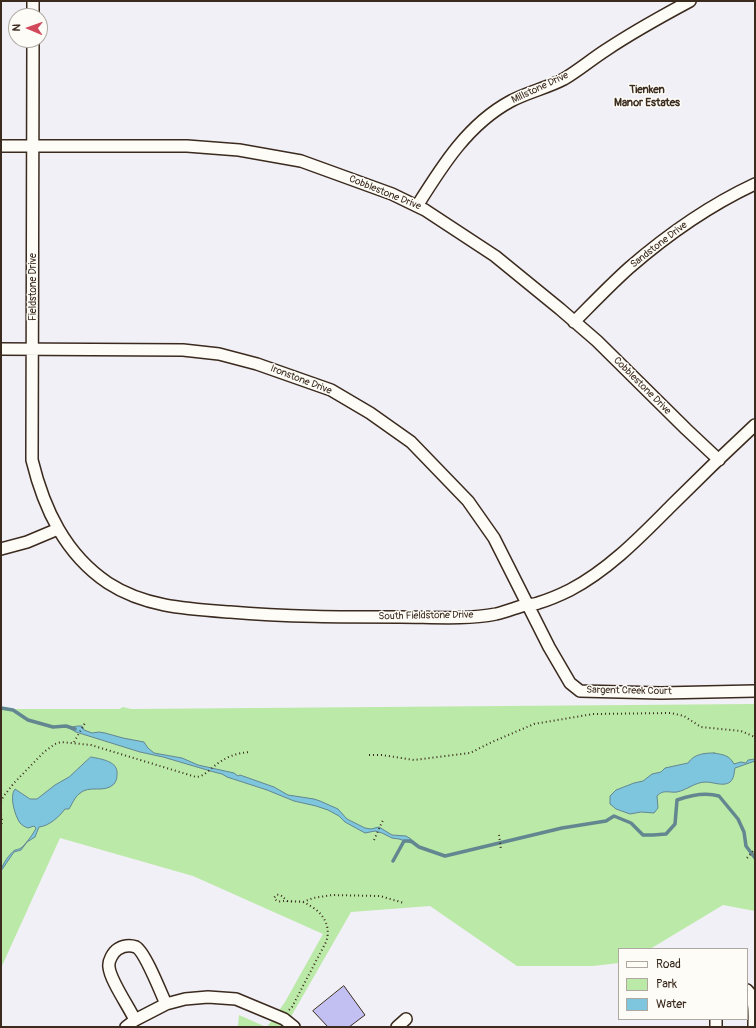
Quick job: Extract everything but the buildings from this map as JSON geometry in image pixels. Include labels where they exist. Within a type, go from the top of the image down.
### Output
[{"type":"street","name":"Millstone Drive","points":[[417,206],[444,162],[464,139],[491,114],[511,101],[563,79],[588,64],[606,50],[690,1]]},
{"type":"street","name":"Fieldstone Drive","points":[[33,48],[32,460],[45,503],[58,530]]},
{"type":"street","name":"Cobblestone Drive","points":[[1,146],[187,146],[239,150],[301,161],[392,194],[425,210],[495,256],[596,341],[719,460]]},
{"type":"street","name":"Sandstone Drive","points":[[574,322],[628,269],[676,230],[732,194],[755,184]]},
{"type":"street","name":"Ironstone Drive","points":[[1,349],[183,350],[219,354],[256,364],[331,390],[370,413],[411,442],[468,501],[494,538],[527,605]]},
{"type":"street","name":"South Fieldstone Drive","points":[[58,530],[83,563],[125,593],[153,603],[189,609],[268,616],[344,618],[466,616],[496,614],[527,605],[536,604],[569,591],[595,575],[652,526],[672,504],[755,425]]},
{"type":"street","points":[[1,549],[27,542],[58,530]]},
{"type":"street","name":"Sargent Creek Court","points":[[527,605],[570,683],[580,690],[661,693],[755,691]]},
{"type":"street","points":[[135,1020],[112,976],[109,967],[111,957],[117,949],[125,946],[136,948],[144,956],[166,1004]]},
{"type":"street","points":[[748,990],[753,999],[754,1027]]},
{"type":"street","points":[[126,1027],[135,1020],[166,1004],[201,997],[236,999],[281,1017],[294,1027]]},
{"type":"street","points":[[397,1027],[406,1019]]},
{"type":"path","points":[[368,755],[382,755],[414,760],[470,753],[534,724],[594,714],[671,713],[684,716],[701,727],[741,731],[755,737]]},
{"type":"path","points":[[74,742],[85,723]]},
{"type":"path","points":[[1,802],[14,783],[44,752],[55,744],[61,742],[74,742],[91,745],[196,777],[203,775],[218,763],[232,755],[240,752],[250,752]]},
{"type":"path","points":[[1,815],[1,828]]},
{"type":"path","points":[[374,840],[383,820]]},
{"type":"path","points":[[499,835],[501,850]]},
{"type":"path","points":[[747,858],[755,849]]},
{"type":"path","points":[[281,1017],[292,1007],[326,942],[328,927],[322,915],[304,902],[287,901],[276,901],[274,898],[276,895],[282,895],[287,901],[303,902],[313,898],[332,895],[380,896],[404,904]]},
{"type":"green space","points":[[755,704],[755,911],[723,905],[652,948],[618,948],[618,963],[593,966],[517,966],[430,906],[351,912],[285,1027],[267,1027],[285,1002],[323,934],[193,876],[60,838],[1,968],[1,709],[119,709],[123,707],[131,709]]},
{"type":"green space","points":[[239,1015],[266,1027],[238,1027]]},
{"type":"water","points":[[82,726],[84,730],[92,733],[105,733],[144,742],[154,753],[182,758],[198,765],[234,773],[238,776],[240,775],[274,787],[288,795],[320,801],[338,809],[347,819],[365,828],[371,829],[379,827],[392,835],[406,836],[411,839],[411,843],[392,838],[375,831],[365,833],[345,822],[339,816],[328,810],[294,801],[222,774],[140,752],[76,732],[69,728]]},
{"type":"water","points":[[714,753],[728,757],[734,764],[741,762],[746,763],[748,760],[755,759],[755,761],[735,768],[734,776],[728,783],[722,784],[702,782],[677,792],[666,792],[659,794],[657,796],[658,808],[654,813],[641,812],[630,814],[616,809],[610,804],[610,796],[616,790],[643,781],[652,774],[661,772],[665,768],[688,763],[693,758],[700,755]]},
{"type":"water","points":[[91,757],[108,762],[115,767],[117,770],[117,776],[114,784],[106,788],[83,791],[79,794],[69,809],[65,809],[50,823],[39,827],[35,837],[27,842],[21,850],[14,852],[1,871],[2,866],[8,857],[15,850],[23,846],[36,828],[34,826],[28,828],[21,824],[18,820],[13,801],[13,792],[15,789],[30,799],[37,799],[55,785],[69,777]]},
{"type":"waterway","points":[[1,708],[13,710],[28,720],[53,727],[66,726],[75,729]]},
{"type":"waterway","points":[[393,861],[404,841],[411,841],[419,847],[445,856],[562,828],[606,821],[614,816],[631,823],[643,835],[666,834],[675,824],[677,800],[693,795],[703,794],[719,796],[738,819],[744,832],[746,846],[755,858]]},
{"type":"district","name":"Tienken Manor Estates","points":[[647,96]]}]
